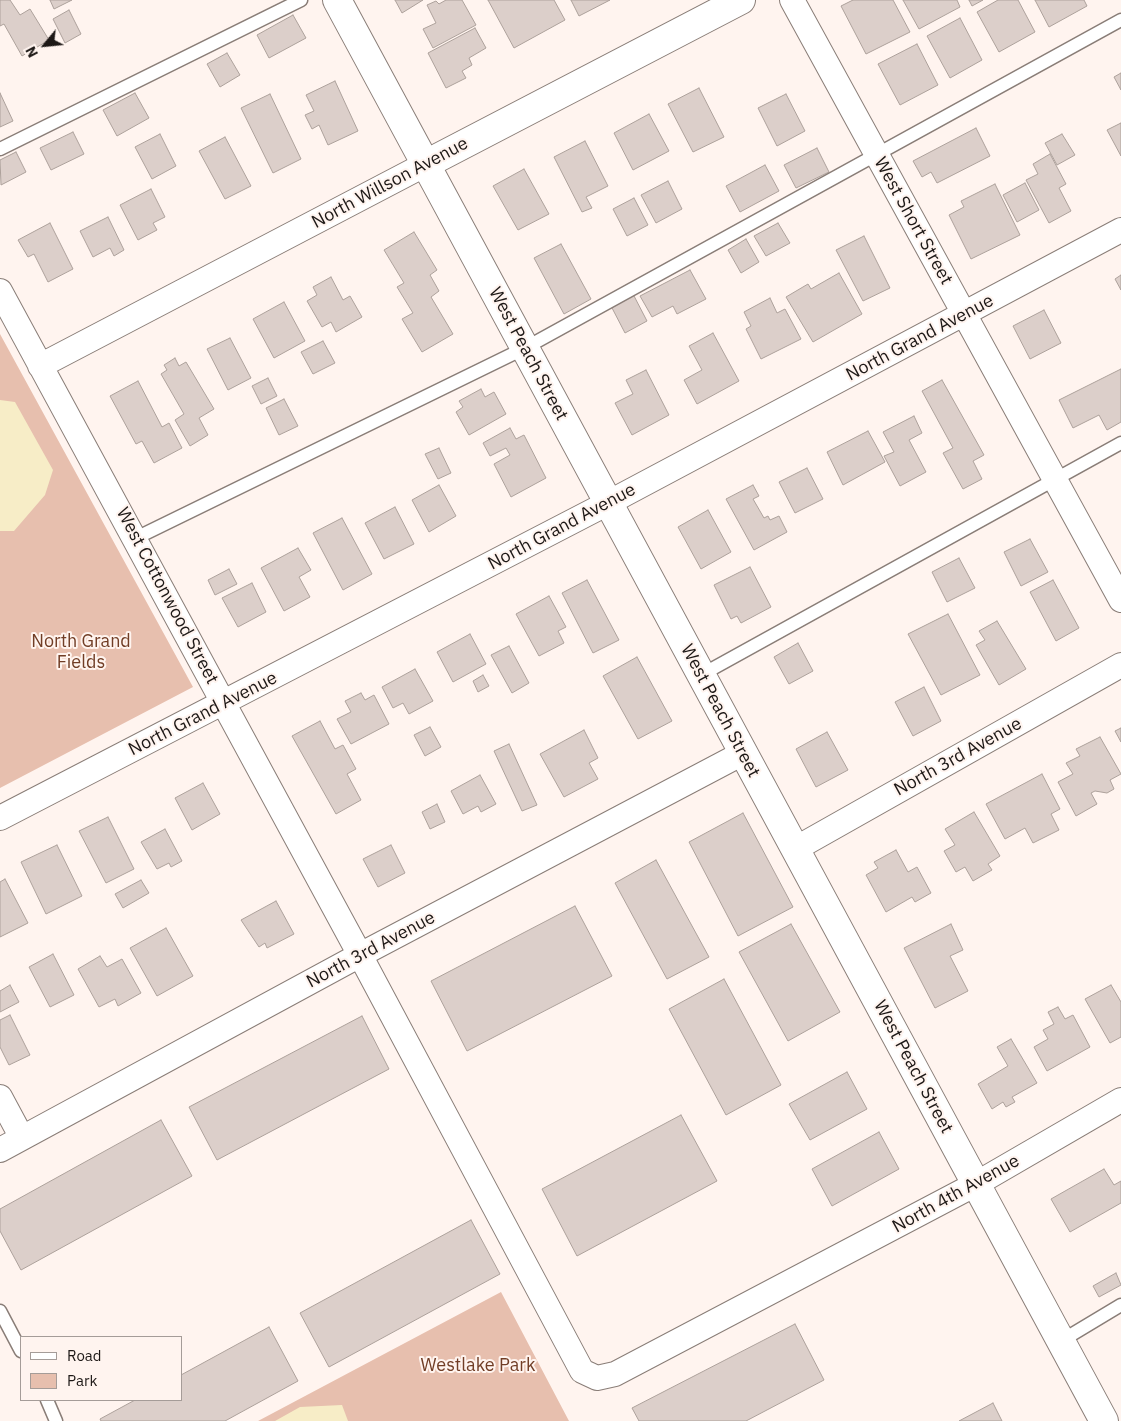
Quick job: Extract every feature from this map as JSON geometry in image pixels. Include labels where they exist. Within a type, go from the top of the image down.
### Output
[{"type":"main road","name":"West Peach Street","points":[[337,0],[1104,1421]]},
{"type":"main road","name":"North Willson Avenue","points":[[426,164],[741,0]]},
{"type":"street","name":"West Short Street","points":[[792,0],[1121,600]]},
{"type":"street","name":"North Willson Avenue","points":[[40,366],[426,164]]},
{"type":"street","name":"North Grand Avenue","points":[[0,818],[608,503],[1121,230]]},
{"type":"street","name":"West Cottonwood Street","points":[[0,291],[225,703],[582,1371],[597,1378],[615,1374],[789,1284]]},
{"type":"street","name":"North 3rd Avenue","points":[[795,849],[1121,665]]},
{"type":"street","name":"North 3rd Avenue","points":[[0,1150],[360,954],[743,753]]},
{"type":"street","points":[[0,1097],[22,1138]]},
{"type":"street","name":"North 4th Avenue","points":[[789,1284],[976,1184],[1121,1100]]},
{"type":"lane","points":[[0,149],[301,0]]},
{"type":"lane","points":[[136,538],[525,348],[1121,20]]},
{"type":"lane","points":[[701,675],[1054,479],[1121,444]]},
{"type":"lane","points":[[1060,1341],[1121,1305]]},
{"type":"lane","points":[[0,1311],[20,1349]]},
{"type":"lane","points":[[47,1401],[56,1421]]},
{"type":"green space","name":"North Grand Fields","points":[[0,334],[193,687],[0,788]]},
{"type":"green space","name":"Westlake Park","points":[[501,1292],[569,1421],[258,1421]]},
{"type":"sand","points":[[0,400],[15,402],[53,470],[45,495],[14,531],[0,531]]},
{"type":"sand","points":[[342,1405],[348,1421],[275,1421],[300,1407]]},
{"type":"building","points":[[0,0],[10,0],[20,15],[30,9],[49,40],[22,56],[4,24],[0,26]]},
{"type":"building","points":[[50,0],[72,0],[54,9]]},
{"type":"building","points":[[395,0],[423,0],[402,13]]},
{"type":"building","points":[[446,0],[462,0],[476,25],[433,48],[423,29],[436,23],[427,5],[436,1],[439,4]]},
{"type":"building","points":[[488,0],[554,0],[565,20],[514,48]]},
{"type":"building","points":[[571,0],[610,0],[579,16]]},
{"type":"building","points":[[853,0],[893,0],[910,32],[866,54],[841,6]]},
{"type":"building","points":[[903,0],[957,0],[960,7],[919,29]]},
{"type":"building","points":[[969,0],[983,0],[972,6]]},
{"type":"building","points":[[998,0],[1018,0],[1035,32],[999,52],[977,12]]},
{"type":"building","points":[[1035,0],[1084,0],[1087,6],[1049,27]]},
{"type":"building","points":[[69,10],[81,34],[65,43],[53,19]]},
{"type":"building","points":[[293,15],[306,38],[269,58],[257,35]]},
{"type":"building","points":[[960,18],[982,60],[950,78],[927,36]]},
{"type":"building","points":[[475,28],[486,48],[469,58],[472,65],[462,71],[466,78],[446,88],[428,53]]},
{"type":"building","points":[[917,44],[938,85],[900,105],[878,64]]},
{"type":"building","points":[[227,53],[240,75],[220,87],[207,64]]},
{"type":"building","points":[[1121,73],[1121,90],[1114,77]]},
{"type":"building","points":[[335,81],[358,131],[328,145],[319,125],[312,129],[305,115],[314,111],[306,95]]},
{"type":"building","points":[[699,88],[724,137],[693,152],[668,104]]},
{"type":"building","points":[[0,93],[13,121],[0,127]]},
{"type":"building","points":[[135,93],[149,118],[117,136],[103,110]]},
{"type":"building","points":[[270,94],[301,159],[273,173],[241,108]]},
{"type":"building","points":[[786,94],[805,131],[777,146],[758,108]]},
{"type":"building","points":[[649,114],[669,151],[633,170],[614,133]]},
{"type":"building","points":[[1121,123],[1121,156],[1107,130]]},
{"type":"building","points":[[976,128],[990,156],[937,183],[931,172],[922,177],[913,161]]},
{"type":"building","points":[[73,132],[84,154],[51,170],[40,148]]},
{"type":"building","points":[[160,134],[176,166],[152,179],[135,147]]},
{"type":"building","points":[[1062,134],[1075,155],[1057,165],[1045,143]]},
{"type":"building","points":[[225,137],[251,186],[225,199],[199,151]]},
{"type":"building","points":[[585,141],[608,186],[586,197],[592,208],[582,212],[554,157]]},
{"type":"building","points":[[817,148],[829,172],[796,188],[784,165]]},
{"type":"building","points":[[16,152],[26,172],[1,185],[0,160]]},
{"type":"building","points":[[1050,154],[1066,184],[1059,188],[1071,211],[1049,223],[1026,180],[1038,174],[1033,164]]},
{"type":"building","points":[[765,165],[779,191],[740,212],[726,186]]},
{"type":"building","points":[[524,169],[549,214],[518,230],[493,186]]},
{"type":"building","points":[[668,181],[682,209],[656,223],[641,195]]},
{"type":"building","points":[[1025,183],[1039,210],[1017,222],[1003,195]]},
{"type":"building","points":[[995,184],[1020,235],[971,259],[949,215],[964,207],[961,201]]},
{"type":"building","points":[[151,189],[165,217],[153,223],[157,230],[138,240],[120,205]]},
{"type":"building","points":[[634,198],[648,225],[627,236],[613,209]]},
{"type":"building","points":[[108,217],[124,250],[114,256],[110,248],[93,257],[80,231]]},
{"type":"building","points":[[50,223],[73,269],[48,282],[34,254],[28,257],[18,240]]},
{"type":"building","points":[[778,223],[790,243],[766,256],[754,236]]},
{"type":"building","points":[[414,232],[437,270],[430,275],[439,291],[431,297],[453,334],[422,352],[402,319],[413,313],[397,287],[404,283],[384,250]]},
{"type":"building","points":[[864,236],[890,288],[863,301],[836,250]]},
{"type":"building","points":[[746,239],[759,262],[741,273],[728,250]]},
{"type":"building","points":[[561,244],[591,299],[564,314],[534,258]]},
{"type":"building","points":[[690,270],[706,299],[677,314],[673,306],[652,317],[640,296]]},
{"type":"building","points":[[839,273],[862,314],[813,342],[786,297],[808,284],[811,289]]},
{"type":"building","points":[[1121,275],[1121,290],[1115,279]]},
{"type":"building","points":[[331,277],[343,300],[350,296],[362,317],[336,332],[331,322],[322,327],[307,301],[317,295],[313,287]]},
{"type":"building","points":[[633,294],[647,321],[625,333],[611,306]]},
{"type":"building","points":[[770,298],[777,313],[785,309],[801,339],[761,359],[746,329],[751,326],[744,312]]},
{"type":"building","points":[[284,302],[305,341],[274,358],[253,319]]},
{"type":"building","points":[[1044,310],[1061,343],[1030,359],[1013,326]]},
{"type":"building","points":[[713,333],[739,381],[697,404],[684,380],[702,370],[689,346]]},
{"type":"building","points":[[230,338],[251,378],[228,390],[207,349]]},
{"type":"building","points":[[323,341],[335,363],[313,374],[301,352]]},
{"type":"building","points":[[175,358],[179,366],[186,362],[214,409],[199,418],[208,435],[190,446],[175,420],[184,414],[161,374],[167,370],[164,365]]},
{"type":"building","points":[[1121,369],[1121,422],[1107,430],[1099,415],[1073,428],[1059,400]]},
{"type":"building","points":[[646,370],[669,415],[632,435],[615,403],[633,394],[626,380]]},
{"type":"building","points":[[268,378],[277,396],[261,404],[252,386]]},
{"type":"building","points":[[942,380],[984,455],[973,461],[982,479],[963,489],[943,453],[953,448],[922,391]]},
{"type":"building","points":[[138,381],[162,427],[169,423],[182,448],[154,463],[142,441],[136,444],[110,396]]},
{"type":"building","points":[[481,389],[485,397],[494,392],[506,414],[469,435],[456,412],[463,407],[459,401]]},
{"type":"building","points":[[284,399],[298,426],[279,435],[266,408]]},
{"type":"building","points":[[914,416],[922,433],[909,440],[926,472],[900,486],[884,456],[894,452],[883,432]]},
{"type":"building","points":[[510,428],[516,439],[524,435],[546,478],[511,497],[494,464],[510,455],[506,448],[490,456],[483,443]]},
{"type":"building","points":[[868,431],[885,462],[843,485],[827,452]]},
{"type":"building","points":[[439,448],[451,473],[438,479],[425,454]]},
{"type":"building","points":[[807,468],[823,499],[795,513],[779,482]]},
{"type":"building","points":[[439,485],[456,516],[429,532],[412,500]]},
{"type":"building","points":[[753,485],[759,496],[753,499],[764,518],[768,516],[770,520],[779,516],[787,532],[754,550],[726,499]]},
{"type":"building","points":[[395,507],[414,544],[384,559],[365,523]]},
{"type":"building","points":[[708,510],[731,552],[701,569],[678,527]]},
{"type":"building","points":[[342,518],[372,574],[343,590],[313,533]]},
{"type":"building","points":[[1030,539],[1048,572],[1021,586],[1004,552]]},
{"type":"building","points":[[298,548],[311,570],[299,577],[310,597],[284,611],[261,568]]},
{"type":"building","points":[[959,558],[975,588],[947,602],[932,572]]},
{"type":"building","points":[[750,567],[771,607],[741,623],[737,616],[731,619],[714,585]]},
{"type":"building","points":[[229,569],[237,584],[215,595],[208,580]]},
{"type":"building","points":[[587,580],[619,640],[593,653],[562,593]]},
{"type":"building","points":[[1053,580],[1079,628],[1056,641],[1030,592]]},
{"type":"building","points":[[252,583],[266,612],[238,627],[222,598]]},
{"type":"building","points":[[549,596],[566,627],[558,631],[564,643],[539,656],[516,614]]},
{"type":"building","points":[[948,614],[980,675],[941,695],[908,634]]},
{"type":"building","points":[[997,621],[1026,669],[999,685],[976,645],[985,640],[979,631]]},
{"type":"building","points":[[470,634],[486,664],[453,682],[437,652]]},
{"type":"building","points":[[798,643],[813,671],[789,684],[774,657]]},
{"type":"building","points":[[509,646],[529,683],[512,693],[491,655]]},
{"type":"building","points":[[637,657],[672,721],[638,739],[603,676]]},
{"type":"building","points":[[415,669],[433,701],[409,714],[403,703],[393,708],[382,687]]},
{"type":"building","points":[[483,675],[489,686],[478,692],[473,681]]},
{"type":"building","points":[[924,687],[941,721],[913,736],[895,702]]},
{"type":"building","points":[[361,693],[365,700],[374,695],[389,724],[351,744],[337,719],[351,712],[345,701]]},
{"type":"building","points":[[320,721],[335,749],[343,745],[356,769],[347,774],[361,800],[336,814],[292,736]]},
{"type":"building","points":[[430,727],[441,747],[425,756],[414,735]]},
{"type":"building","points":[[1121,728],[1121,742],[1115,731]]},
{"type":"building","points":[[584,730],[598,758],[589,763],[598,779],[564,797],[540,754]]},
{"type":"building","points":[[827,732],[848,770],[816,787],[796,749]]},
{"type":"building","points":[[1100,737],[1121,774],[1110,780],[1114,789],[1107,793],[1095,791],[1091,793],[1097,804],[1076,816],[1058,782],[1073,774],[1066,763],[1080,756],[1076,749]]},
{"type":"building","points":[[509,744],[537,805],[522,811],[494,751]]},
{"type":"building","points":[[1042,774],[1060,809],[1051,814],[1059,830],[1033,843],[1025,828],[1005,839],[986,804]]},
{"type":"building","points":[[480,775],[496,804],[481,812],[478,806],[463,814],[451,791]]},
{"type":"building","points":[[203,783],[220,814],[192,830],[175,798]]},
{"type":"building","points":[[437,804],[445,822],[430,829],[422,812]]},
{"type":"building","points":[[974,812],[1000,856],[988,864],[992,870],[973,881],[965,867],[956,872],[944,851],[955,845],[945,829]]},
{"type":"building","points":[[743,813],[793,907],[738,936],[689,842]]},
{"type":"building","points":[[108,817],[134,869],[106,883],[79,831]]},
{"type":"building","points":[[165,829],[182,861],[171,867],[169,863],[157,869],[141,842]]},
{"type":"building","points":[[57,845],[82,896],[46,914],[21,862]]},
{"type":"building","points":[[391,845],[405,873],[378,887],[363,859]]},
{"type":"building","points":[[896,850],[908,872],[917,867],[931,893],[915,902],[912,897],[886,912],[866,875],[878,868],[874,862]]},
{"type":"building","points":[[656,860],[709,957],[667,979],[615,883]]},
{"type":"building","points":[[5,879],[28,923],[0,937],[0,882]]},
{"type":"building","points":[[141,880],[149,893],[123,908],[115,894]]},
{"type":"building","points":[[276,901],[294,934],[267,948],[265,943],[259,947],[241,920]]},
{"type":"building","points":[[575,906],[612,976],[467,1051],[431,981]]},
{"type":"building","points":[[791,924],[840,1012],[788,1041],[739,952]]},
{"type":"building","points":[[951,924],[963,950],[950,956],[968,991],[935,1008],[904,948]]},
{"type":"building","points":[[166,928],[193,976],[157,996],[130,948]]},
{"type":"building","points":[[53,954],[74,995],[50,1007],[29,967]]},
{"type":"building","points":[[100,956],[107,967],[122,959],[141,993],[118,1006],[115,999],[99,1007],[78,969]]},
{"type":"building","points":[[724,979],[781,1085],[726,1115],[669,1009]]},
{"type":"building","points":[[10,985],[19,1002],[0,1012],[0,991]]},
{"type":"building","points":[[1111,985],[1121,1002],[1121,1037],[1110,1043],[1085,999]]},
{"type":"building","points":[[1058,1007],[1065,1019],[1073,1015],[1090,1047],[1047,1071],[1034,1047],[1048,1039],[1043,1030],[1054,1024],[1048,1012]]},
{"type":"building","points":[[10,1015],[30,1055],[9,1065],[0,1047],[0,1020]]},
{"type":"building","points":[[362,1016],[389,1069],[217,1160],[189,1107]]},
{"type":"building","points":[[1011,1039],[1037,1083],[1012,1097],[1015,1102],[1006,1107],[1003,1102],[992,1109],[978,1084],[1008,1066],[997,1047]]},
{"type":"building","points":[[847,1072],[867,1109],[810,1140],[789,1104]]},
{"type":"building","points":[[681,1115],[717,1181],[577,1256],[542,1189]]},
{"type":"building","points":[[161,1120],[192,1176],[21,1270],[0,1231],[0,1209]]},
{"type":"building","points":[[879,1132],[899,1169],[832,1206],[812,1169]]},
{"type":"building","points":[[1104,1169],[1114,1185],[1121,1181],[1121,1203],[1070,1232],[1051,1199]]},
{"type":"building","points":[[471,1220],[500,1274],[329,1367],[300,1313]]},
{"type":"building","points":[[1116,1273],[1121,1285],[1099,1297],[1093,1286]]},
{"type":"building","points":[[795,1324],[824,1380],[746,1421],[639,1421],[632,1408]]},
{"type":"building","points":[[269,1327],[298,1381],[225,1421],[101,1421],[100,1419],[133,1401],[182,1401],[182,1374]]},
{"type":"building","points":[[993,1403],[1002,1421],[959,1421]]}]
